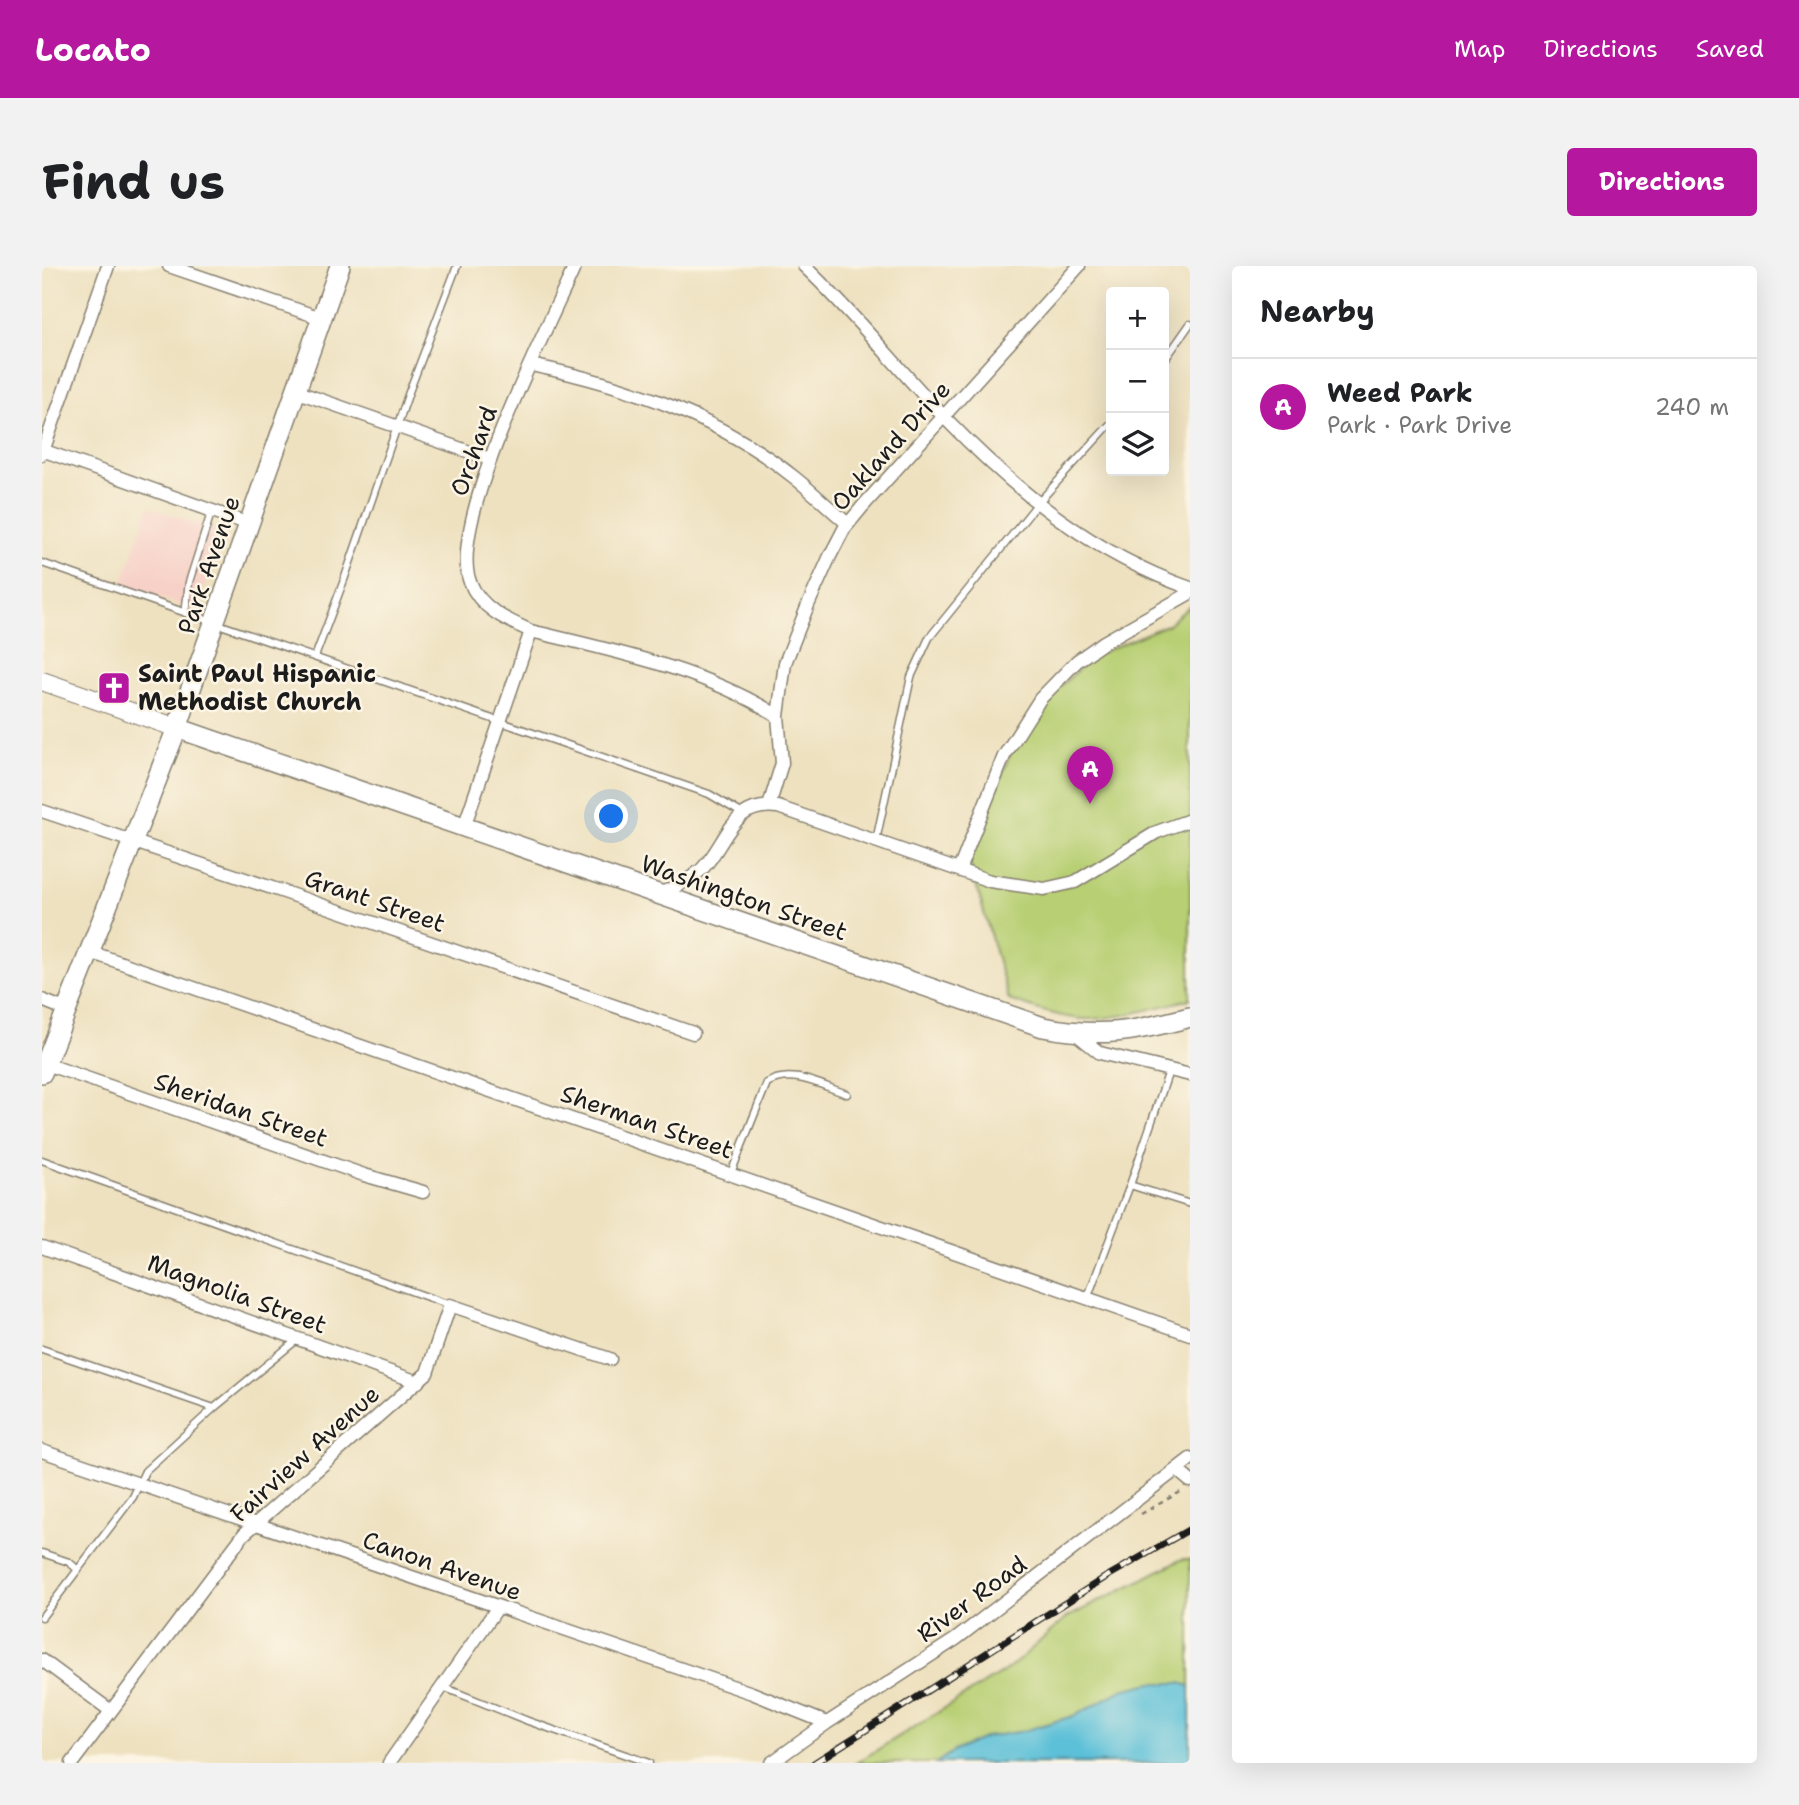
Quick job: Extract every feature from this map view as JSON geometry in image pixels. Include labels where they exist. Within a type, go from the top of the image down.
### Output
[{"type":"main road","name":"Park Avenue","points":[[44,1069],[177,728],[340,266]]},
{"type":"main road","name":"Washington Street","points":[[42,681],[1043,1027],[1075,1033]]},
{"type":"main road","points":[[1075,1033],[1122,1032],[1190,1017]]},
{"type":"street","points":[[108,266],[42,451],[249,524]]},
{"type":"street","points":[[169,266],[321,318]]},
{"type":"street","name":"Orchard","points":[[575,266],[490,459],[467,540],[467,570],[470,582],[485,604],[496,614],[531,631],[676,669],[719,686],[778,716]]},
{"type":"street","points":[[804,266],[836,297],[944,417],[1038,503],[1089,541],[1139,568],[1190,590]]},
{"type":"street","name":"Oakland Drive","points":[[769,806],[782,763],[778,716],[785,663],[807,605],[848,524],[1079,266]]},
{"type":"street","points":[[531,365],[617,385],[691,414],[721,429],[795,477],[848,524]]},
{"type":"street","points":[[295,391],[490,459]]},
{"type":"street","points":[[960,870],[999,767],[1040,698],[1077,661],[1190,590]]},
{"type":"street","points":[[464,827],[531,631]]},
{"type":"street","points":[[659,894],[700,870],[735,821],[761,806],[778,807],[1012,886],[1044,889],[1060,887],[1083,878],[1157,832],[1190,820]]},
{"type":"street","name":"Grant Street","points":[[42,811],[693,1033]]},
{"type":"street","name":"Sherman Street","points":[[90,952],[1190,1334]]},
{"type":"street","points":[[42,999],[67,1010]]},
{"type":"street","name":"Washington Street","points":[[1075,1033],[1100,1053],[1190,1075]]},
{"type":"street","name":"Sheridan Street","points":[[44,1069],[423,1192]]},
{"type":"street","name":"Magnolia Street","points":[[42,1247],[418,1382]]},
{"type":"street","points":[[450,1305],[610,1359]]},
{"type":"street","name":"Fairview Avenue","points":[[72,1763],[217,1568],[254,1524],[418,1382],[430,1367],[450,1305]]},
{"type":"street","name":"Canon Avenue","points":[[42,1451],[752,1693],[827,1723]]},
{"type":"street","name":"River Road","points":[[771,1763],[956,1639],[1190,1459]]},
{"type":"street","points":[[1177,1469],[1190,1481]]},
{"type":"street","points":[[389,1763],[498,1606]]},
{"type":"street","points":[[42,1660],[111,1711]]},
{"type":"lane","points":[[315,657],[457,266]]},
{"type":"lane","points":[[1169,353],[1190,324]]},
{"type":"lane","points":[[876,841],[911,677],[929,638],[1038,503],[1106,428]]},
{"type":"lane","points":[[185,613],[189,582],[212,510]]},
{"type":"lane","points":[[42,563],[709,794],[743,814]]},
{"type":"lane","points":[[1087,1299],[1169,1071]]},
{"type":"lane","points":[[731,1173],[767,1083],[784,1076],[793,1076],[847,1094]]},
{"type":"lane","points":[[42,1160],[450,1305]]},
{"type":"lane","points":[[1130,1185],[1190,1204]]},
{"type":"lane","points":[[42,1617],[133,1497],[145,1471],[214,1408],[299,1338]]},
{"type":"lane","points":[[42,1349],[214,1408]]},
{"type":"lane","points":[[42,1553],[69,1562],[78,1570]]},
{"type":"lane","points":[[441,1687],[649,1763]]},
{"type":"shaded area","points":[[149,507],[225,533],[195,611],[122,584]]},
{"type":"green space","points":[[1190,606],[1190,999],[1096,1019],[1055,1014],[1009,1000],[969,860],[1012,749],[1048,697],[1095,655],[1167,625]]},
{"type":"green space","points":[[1182,1559],[1190,1559],[1190,1763],[856,1763],[1011,1667],[1066,1618]]},
{"type":"water","points":[[1151,1683],[1181,1683],[1190,1686],[1190,1763],[936,1763],[954,1751],[986,1737],[1023,1731],[1076,1715],[1122,1690]]},
{"type":"railway","points":[[814,1763],[1106,1577],[1190,1529]]},
{"type":"place","name":"Saint Paul Hispanic Methodist Church","points":[[114,688]]},
{"type":"place","name":"Weed Park","points":[[1090,804]]}]
